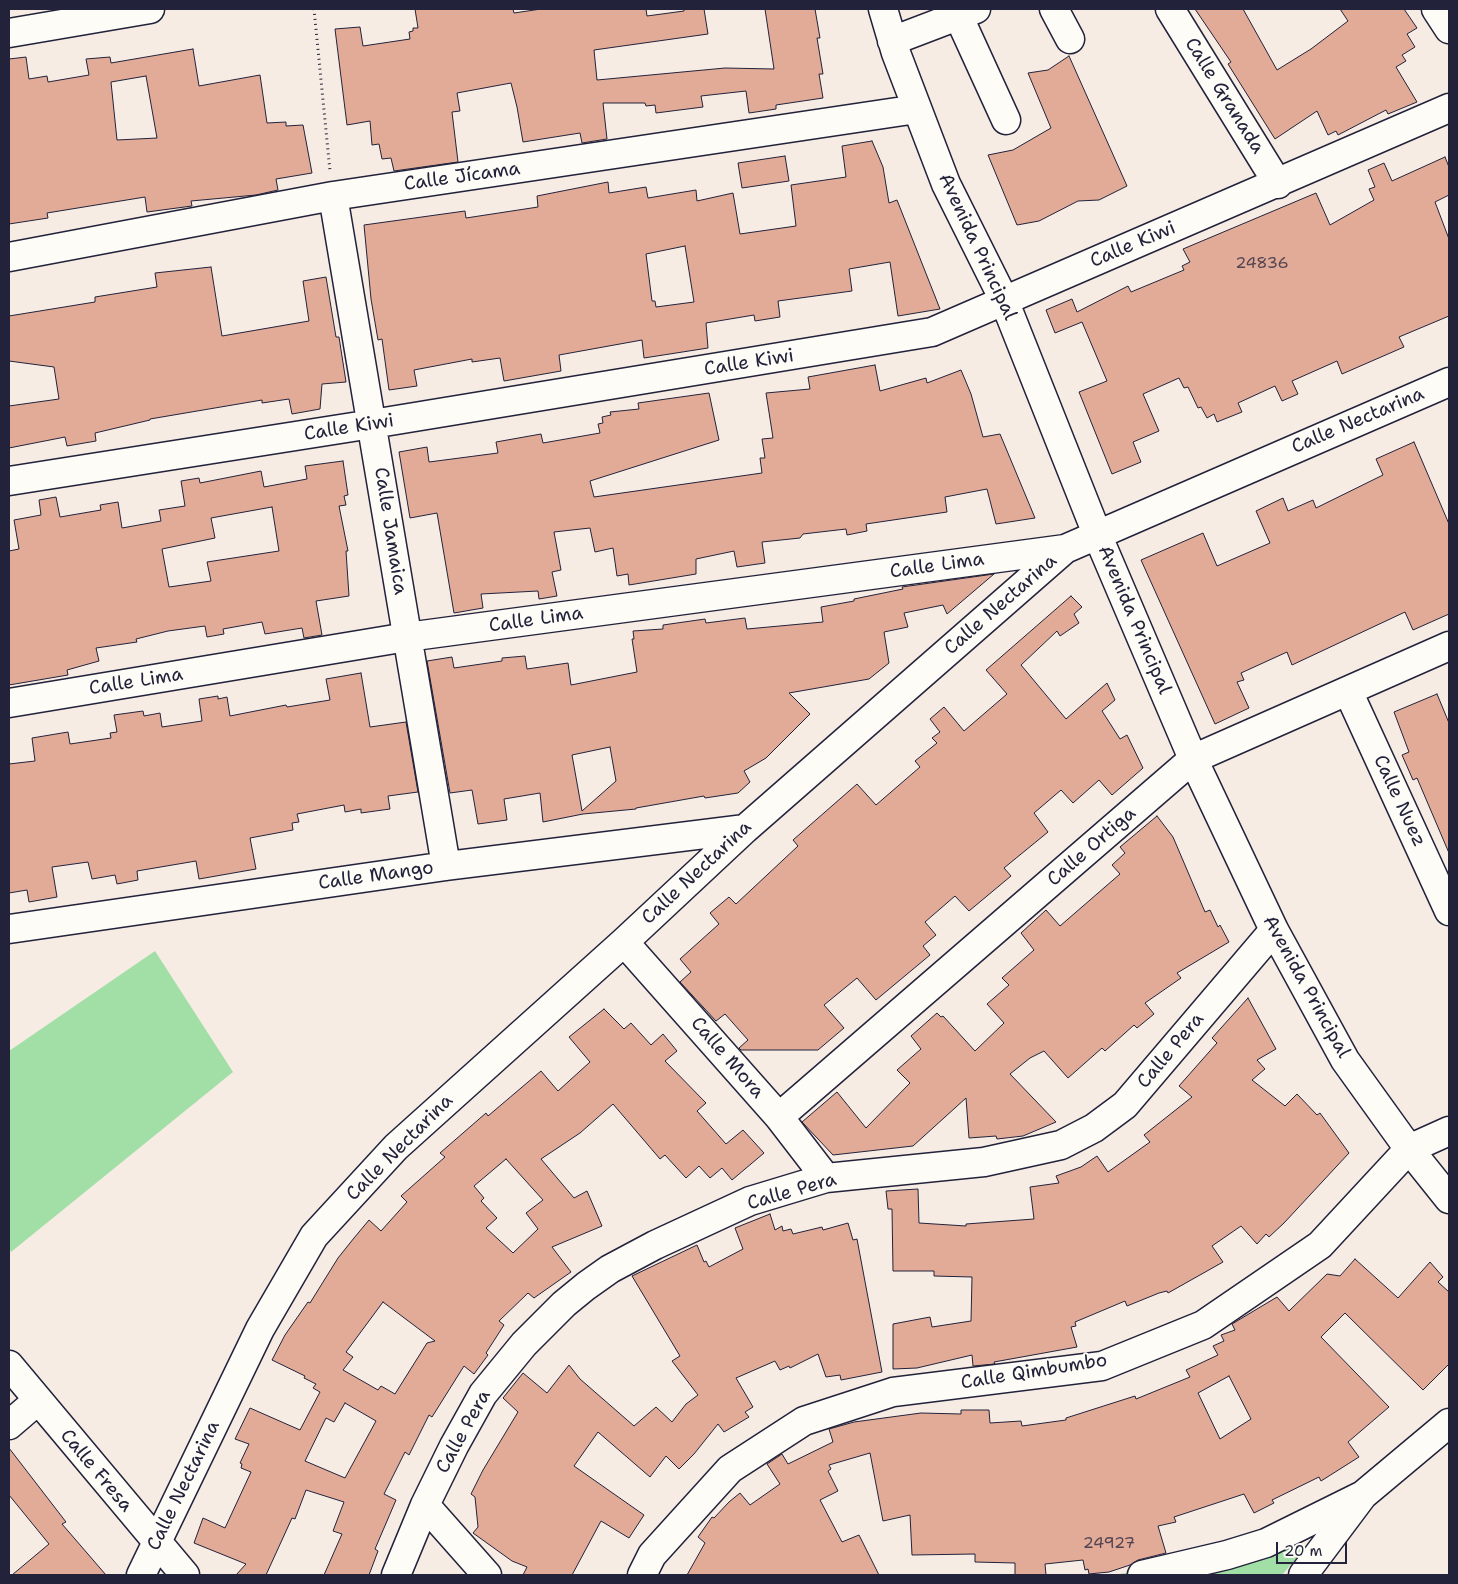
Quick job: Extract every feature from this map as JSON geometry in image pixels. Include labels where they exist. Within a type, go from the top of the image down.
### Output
[{"type":"street","points":[[9,33],[150,9]]},
{"type":"street","name":"Avenida Principal","points":[[883,9],[916,109],[946,184],[1004,300],[1096,534],[1194,759],[1274,930],[1345,1060],[1409,1149],[1449,1198]]},
{"type":"street","points":[[1054,9],[1070,39]]},
{"type":"street","name":"Calle Granada","points":[[1170,9],[1278,184]]},
{"type":"street","points":[[1436,9],[1449,29]]},
{"type":"street","points":[[892,41],[967,12],[1006,120]]},
{"type":"street","name":"Calle Kiwi","points":[[9,481],[372,424],[932,332],[1278,184],[1449,108]]},
{"type":"street","name":"Calle Jícama","points":[[9,257],[333,196],[916,109]]},
{"type":"street","name":"Calle Jamaica","points":[[333,196],[446,866]]},
{"type":"street","name":"Calle Nectarina","points":[[141,1575],[260,1329],[314,1236],[396,1147],[624,942],[745,829],[1065,549],[1449,382]]},
{"type":"street","name":"Calle Lima","points":[[9,704],[407,637],[1065,549]]},
{"type":"street","name":"Calle Ortiga","points":[[778,1117],[1194,759],[1449,646]]},
{"type":"street","name":"Calle Nuez","points":[[1348,691],[1446,895]]},
{"type":"street","name":"Calle Mango","points":[[9,929],[446,866],[745,829]]},
{"type":"street","name":"Calle Pera","points":[[396,1575],[425,1505],[454,1446],[483,1394],[524,1344],[564,1304],[586,1286],[610,1269],[655,1245],[750,1201],[826,1178],[984,1162],[1061,1145],[1094,1128],[1125,1105],[1274,930]]},
{"type":"street","name":"Calle Mora","points":[[624,942],[778,1117],[826,1178]]},
{"type":"street","name":"Calle Qimbumbo","points":[[642,1575],[652,1554],[730,1469],[804,1421],[893,1392],[1102,1366],[1203,1325],[1320,1244],[1409,1149],[1449,1131]]},
{"type":"street","name":"Calle Fresa","points":[[9,1365],[37,1401],[185,1575]]},
{"type":"street","points":[[9,1425],[37,1401]]},
{"type":"street","points":[[1303,1575],[1363,1495],[1449,1423]]},
{"type":"street","points":[[1142,1575],[1227,1555],[1266,1543],[1363,1495]]},
{"type":"street","points":[[425,1505],[487,1575]]},
{"type":"path","points":[[314,9],[333,196]]},
{"type":"green space","points":[[155,951],[233,1072],[11,1252],[9,1248],[9,1051]]},
{"type":"green space","points":[[1307,1546],[1282,1575],[1112,1575]]},
{"type":"building","points":[[415,9],[513,9],[514,13],[541,9],[646,9],[647,16],[684,11],[684,9],[704,9],[708,34],[594,50],[597,80],[725,68],[774,69],[765,9],[815,9],[820,38],[817,38],[823,74],[819,74],[823,98],[776,105],[776,109],[749,113],[746,91],[701,96],[703,107],[656,113],[655,105],[646,106],[645,103],[603,103],[607,139],[582,143],[580,133],[523,142],[511,83],[457,93],[460,111],[452,112],[458,162],[394,171],[391,158],[382,159],[379,144],[372,145],[370,121],[347,125],[335,29],[360,27],[363,46],[410,39],[409,32],[413,31],[413,28],[418,28]]},
{"type":"building","points":[[1195,9],[1243,9],[1277,70],[1311,49],[1348,21],[1340,9],[1404,9],[1417,28],[1407,34],[1415,47],[1402,55],[1406,61],[1396,67],[1417,102],[1388,114],[1386,110],[1338,135],[1336,131],[1328,135],[1317,111],[1275,139],[1228,64],[1231,62]]},
{"type":"building","points":[[193,49],[199,86],[260,75],[267,123],[286,122],[286,126],[303,125],[312,173],[276,179],[278,190],[256,195],[191,201],[192,206],[147,212],[145,197],[47,213],[48,218],[9,224],[9,59],[26,57],[29,79],[47,76],[48,82],[89,75],[86,59],[110,57],[111,63]],"holes":[[[146,76],[157,138],[117,140],[111,82]]]},
{"type":"building","points":[[1069,56],[1127,186],[1099,200],[1078,201],[1039,221],[1017,225],[988,155],[1013,150],[1051,128],[1028,73],[1048,70]]},
{"type":"building","points":[[872,141],[883,167],[889,203],[897,200],[940,309],[898,316],[890,262],[849,269],[852,291],[778,301],[780,317],[755,321],[754,315],[706,323],[708,348],[644,358],[642,340],[559,355],[561,371],[504,381],[500,358],[472,362],[472,359],[414,370],[417,386],[389,390],[382,339],[378,340],[371,299],[364,225],[465,211],[466,218],[538,207],[537,196],[608,182],[609,193],[646,187],[648,198],[696,190],[697,201],[733,193],[740,234],[796,226],[791,185],[846,177],[842,146]],"holes":[[[685,246],[694,302],[656,307],[655,301],[652,301],[646,254]]]},
{"type":"building","points":[[785,156],[789,181],[742,188],[738,163]]},
{"type":"building","points":[[1445,157],[1449,167],[1449,195],[1435,202],[1449,239],[1449,316],[1399,337],[1404,347],[1342,374],[1337,361],[1292,381],[1298,394],[1282,401],[1275,386],[1238,403],[1242,412],[1217,422],[1214,414],[1207,418],[1201,407],[1198,408],[1188,387],[1184,388],[1179,378],[1143,394],[1159,431],[1133,442],[1141,462],[1112,474],[1079,392],[1107,381],[1082,322],[1055,333],[1046,310],[1072,299],[1077,312],[1128,286],[1131,292],[1184,270],[1182,266],[1190,262],[1183,249],[1316,193],[1330,225],[1374,200],[1369,189],[1375,187],[1368,170],[1384,163],[1392,181]]},
{"type":"building","points":[[211,267],[222,336],[309,321],[303,281],[326,277],[336,337],[339,337],[346,382],[322,384],[320,409],[292,414],[289,399],[262,403],[262,400],[150,419],[95,433],[96,441],[67,446],[65,437],[9,448],[9,406],[59,399],[54,367],[9,361],[9,316],[95,302],[95,297],[157,287],[155,273]]},
{"type":"building","points":[[875,365],[880,391],[926,378],[927,383],[961,370],[971,394],[983,437],[1000,434],[1035,518],[996,524],[987,489],[945,497],[947,512],[866,524],[867,531],[847,535],[846,529],[803,534],[800,538],[762,542],[765,563],[737,567],[734,551],[696,559],[696,574],[629,585],[628,574],[617,576],[613,548],[595,552],[590,528],[554,532],[561,570],[552,572],[557,596],[539,599],[538,591],[481,594],[483,608],[454,613],[437,513],[410,518],[399,452],[427,447],[429,462],[498,453],[496,442],[541,434],[543,443],[600,433],[598,424],[603,423],[602,417],[611,415],[610,412],[639,409],[638,403],[709,393],[719,440],[590,481],[594,497],[762,473],[760,458],[765,458],[762,439],[773,438],[766,393],[810,389],[808,377]]},
{"type":"building","points":[[1414,442],[1449,524],[1449,614],[1413,630],[1405,612],[1292,665],[1287,652],[1241,673],[1244,680],[1237,682],[1249,708],[1215,724],[1141,560],[1203,533],[1217,566],[1270,543],[1256,511],[1283,498],[1288,511],[1313,500],[1316,508],[1383,475],[1376,459]]},
{"type":"building","points":[[343,461],[348,495],[344,496],[346,505],[339,506],[348,551],[346,551],[349,596],[316,601],[322,635],[304,638],[302,628],[265,634],[262,622],[223,629],[224,634],[207,637],[205,626],[168,631],[136,639],[137,642],[96,648],[99,661],[67,670],[68,675],[9,685],[9,551],[19,549],[14,520],[41,515],[39,500],[56,497],[60,517],[101,510],[100,505],[118,502],[122,528],[161,521],[159,510],[185,506],[181,481],[199,478],[200,483],[261,471],[264,487],[307,479],[305,466]],"holes":[[[272,507],[279,551],[207,562],[211,581],[169,587],[162,549],[215,538],[211,518]]]},
{"type":"building","points":[[994,574],[947,614],[943,605],[904,613],[908,627],[884,632],[889,663],[869,679],[789,693],[810,714],[766,758],[744,771],[750,782],[738,793],[705,798],[704,796],[636,809],[583,814],[543,822],[540,793],[504,799],[507,820],[478,824],[472,790],[450,793],[427,661],[452,657],[454,668],[502,661],[502,658],[525,656],[527,669],[568,663],[571,685],[637,672],[632,639],[634,639],[633,631],[663,629],[663,625],[705,619],[706,623],[745,618],[747,629],[823,622],[821,607],[903,589],[902,587]],"holes":[[[610,747],[616,781],[582,811],[572,755]]]},
{"type":"building","points":[[1071,596],[1082,607],[1074,614],[1079,623],[1060,636],[1057,631],[1021,665],[1066,719],[1107,683],[1115,700],[1102,711],[1120,739],[1127,735],[1143,768],[1112,795],[1099,780],[1073,803],[1061,790],[1034,813],[1048,832],[1004,868],[1011,876],[969,911],[955,896],[925,922],[936,935],[923,946],[930,955],[876,1000],[857,978],[824,1005],[844,1028],[818,1050],[741,1050],[739,1048],[748,1040],[725,1014],[716,1021],[680,982],[691,972],[680,959],[719,924],[710,913],[729,897],[736,904],[798,846],[793,840],[857,784],[876,805],[920,767],[915,761],[937,743],[932,738],[940,732],[930,719],[944,707],[964,731],[1007,694],[986,670]]},
{"type":"building","points":[[361,673],[370,727],[406,722],[418,792],[388,796],[390,809],[361,813],[361,809],[345,812],[344,805],[297,814],[299,822],[292,823],[293,830],[250,838],[256,869],[199,879],[196,861],[137,871],[138,880],[117,884],[115,875],[92,879],[88,862],[52,867],[57,897],[29,902],[27,890],[9,893],[9,764],[35,761],[32,738],[68,732],[70,744],[111,738],[110,733],[117,732],[114,715],[143,711],[144,716],[160,713],[162,727],[202,721],[199,699],[218,696],[218,699],[227,697],[230,716],[286,705],[287,707],[330,700],[326,679]]},
{"type":"building","points":[[1437,694],[1449,723],[1449,853],[1417,778],[1413,780],[1402,755],[1409,752],[1394,712]]},
{"type":"building","points":[[1157,816],[1173,837],[1205,912],[1210,910],[1218,927],[1220,925],[1229,942],[1177,973],[1181,978],[1145,1003],[1154,1014],[1137,1028],[1134,1025],[1105,1051],[1102,1048],[1068,1078],[1044,1051],[1030,1058],[1010,1074],[1056,1122],[1023,1136],[997,1139],[996,1136],[969,1138],[966,1098],[913,1146],[833,1155],[802,1122],[837,1092],[866,1128],[910,1083],[897,1070],[921,1049],[911,1036],[937,1013],[941,1017],[943,1016],[975,1051],[1004,1023],[987,1004],[1009,985],[1002,978],[1034,950],[1021,933],[1046,910],[1060,926],[1120,874],[1112,865],[1125,853],[1120,847]]},
{"type":"building","points":[[1248,998],[1276,1049],[1257,1060],[1265,1069],[1252,1080],[1285,1106],[1297,1094],[1317,1115],[1320,1113],[1349,1153],[1284,1223],[1269,1237],[1266,1234],[1257,1244],[1241,1226],[1212,1246],[1223,1262],[1168,1293],[1167,1291],[1159,1293],[1127,1306],[1125,1301],[1075,1322],[1076,1326],[1071,1327],[1077,1347],[994,1362],[995,1364],[973,1366],[972,1355],[917,1368],[893,1369],[893,1324],[930,1317],[932,1327],[971,1321],[972,1277],[934,1276],[934,1271],[893,1271],[892,1209],[888,1209],[886,1191],[918,1189],[919,1223],[966,1226],[966,1224],[1034,1219],[1030,1187],[1059,1183],[1056,1176],[1081,1167],[1097,1156],[1108,1172],[1150,1142],[1144,1135],[1192,1097],[1179,1086],[1217,1043],[1212,1038]]},
{"type":"building","points":[[604,1009],[624,1029],[631,1023],[651,1045],[663,1034],[677,1051],[665,1061],[706,1103],[697,1111],[726,1144],[743,1130],[764,1153],[732,1180],[722,1168],[710,1178],[699,1166],[686,1178],[665,1155],[660,1159],[613,1104],[580,1133],[541,1159],[574,1198],[587,1191],[602,1226],[552,1247],[571,1272],[534,1298],[528,1293],[499,1321],[504,1325],[486,1353],[488,1355],[474,1374],[464,1366],[432,1417],[429,1415],[409,1455],[405,1452],[384,1494],[396,1500],[375,1549],[378,1551],[369,1575],[324,1575],[342,1534],[333,1531],[344,1502],[306,1490],[295,1519],[292,1518],[266,1575],[236,1575],[246,1564],[194,1543],[203,1518],[225,1528],[251,1472],[241,1468],[242,1464],[240,1463],[249,1444],[235,1439],[250,1408],[300,1430],[320,1392],[313,1388],[316,1384],[304,1378],[305,1376],[272,1360],[285,1335],[308,1302],[310,1303],[338,1258],[369,1220],[381,1231],[407,1202],[401,1196],[445,1157],[440,1153],[486,1113],[488,1116],[541,1071],[558,1091],[590,1062],[569,1037]],"holes":[[[506,1159],[543,1200],[526,1213],[538,1229],[513,1253],[486,1228],[497,1218],[481,1201],[484,1198],[474,1186]],[[383,1302],[435,1341],[427,1343],[395,1394],[381,1386],[378,1390],[343,1370],[353,1357],[346,1352]],[[345,1403],[376,1421],[345,1478],[305,1461],[326,1418],[334,1422]]]},
{"type":"building","points":[[770,1214],[775,1230],[782,1226],[783,1231],[791,1229],[793,1234],[822,1227],[823,1230],[848,1223],[853,1240],[857,1239],[882,1372],[841,1380],[840,1375],[826,1377],[818,1354],[790,1368],[789,1366],[780,1370],[775,1361],[736,1378],[753,1407],[745,1412],[749,1417],[724,1432],[718,1424],[694,1454],[679,1469],[666,1456],[650,1477],[598,1432],[574,1466],[644,1515],[629,1538],[601,1521],[572,1575],[523,1575],[527,1567],[512,1561],[473,1533],[478,1527],[475,1497],[471,1494],[483,1470],[518,1412],[503,1398],[523,1373],[547,1393],[569,1365],[580,1379],[634,1426],[656,1407],[672,1422],[686,1404],[698,1395],[672,1361],[680,1356],[632,1276],[697,1245],[704,1262],[706,1261],[709,1267],[743,1249],[735,1228]]},
{"type":"building","points":[[1355,1259],[1398,1298],[1430,1262],[1443,1277],[1438,1282],[1449,1292],[1449,1364],[1423,1390],[1345,1313],[1321,1337],[1389,1407],[1348,1442],[1359,1457],[1321,1481],[1319,1477],[1272,1500],[1274,1503],[1254,1513],[1244,1494],[1174,1517],[1176,1522],[1158,1526],[1166,1553],[1138,1560],[1130,1565],[1109,1572],[1089,1574],[1088,1569],[1085,1570],[1083,1560],[1045,1564],[1046,1575],[1015,1575],[1015,1563],[975,1562],[975,1554],[912,1555],[910,1515],[883,1521],[870,1453],[829,1465],[831,1469],[828,1471],[838,1491],[820,1500],[842,1542],[859,1535],[879,1575],[687,1575],[705,1543],[698,1537],[712,1517],[714,1518],[740,1493],[750,1505],[780,1484],[767,1464],[782,1454],[788,1464],[833,1442],[829,1429],[854,1422],[921,1413],[961,1414],[961,1410],[989,1410],[990,1423],[1021,1421],[1022,1426],[1066,1420],[1066,1418],[1135,1396],[1136,1399],[1190,1377],[1186,1370],[1218,1355],[1213,1346],[1224,1341],[1221,1335],[1235,1330],[1232,1324],[1277,1297],[1289,1311],[1327,1274],[1340,1276]],"holes":[[[1229,1376],[1251,1419],[1220,1439],[1198,1393]]]},
{"type":"building","points":[[9,1448],[66,1522],[62,1524],[106,1575],[12,1575],[49,1544],[9,1495]]}]
